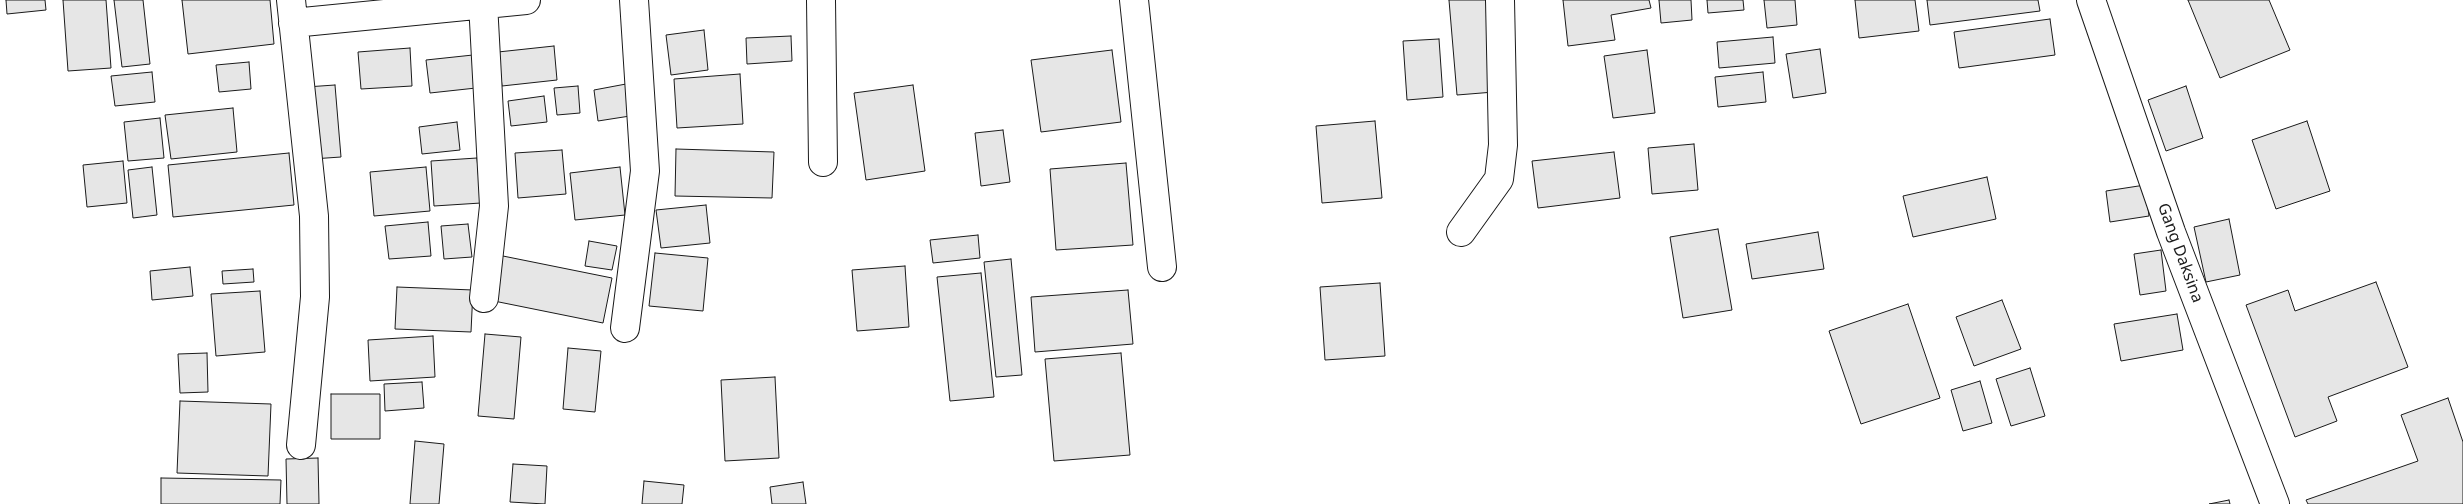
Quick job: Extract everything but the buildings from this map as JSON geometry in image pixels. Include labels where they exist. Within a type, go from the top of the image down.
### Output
[{"type":"street","points":[[301,445],[315,297],[314,216],[292,12],[526,0]]},
{"type":"street","points":[[625,328],[645,171],[634,0]]},
{"type":"street","points":[[821,0],[823,162]]},
{"type":"street","points":[[1134,0],[1162,267]]},
{"type":"street","points":[[1461,232],[1499,179],[1503,146],[1500,0]]},
{"type":"street","name":"Gang Daksina","points":[[2090,0],[2171,232],[2275,504]]},
{"type":"street","points":[[483,3],[494,206],[484,298]]}]
